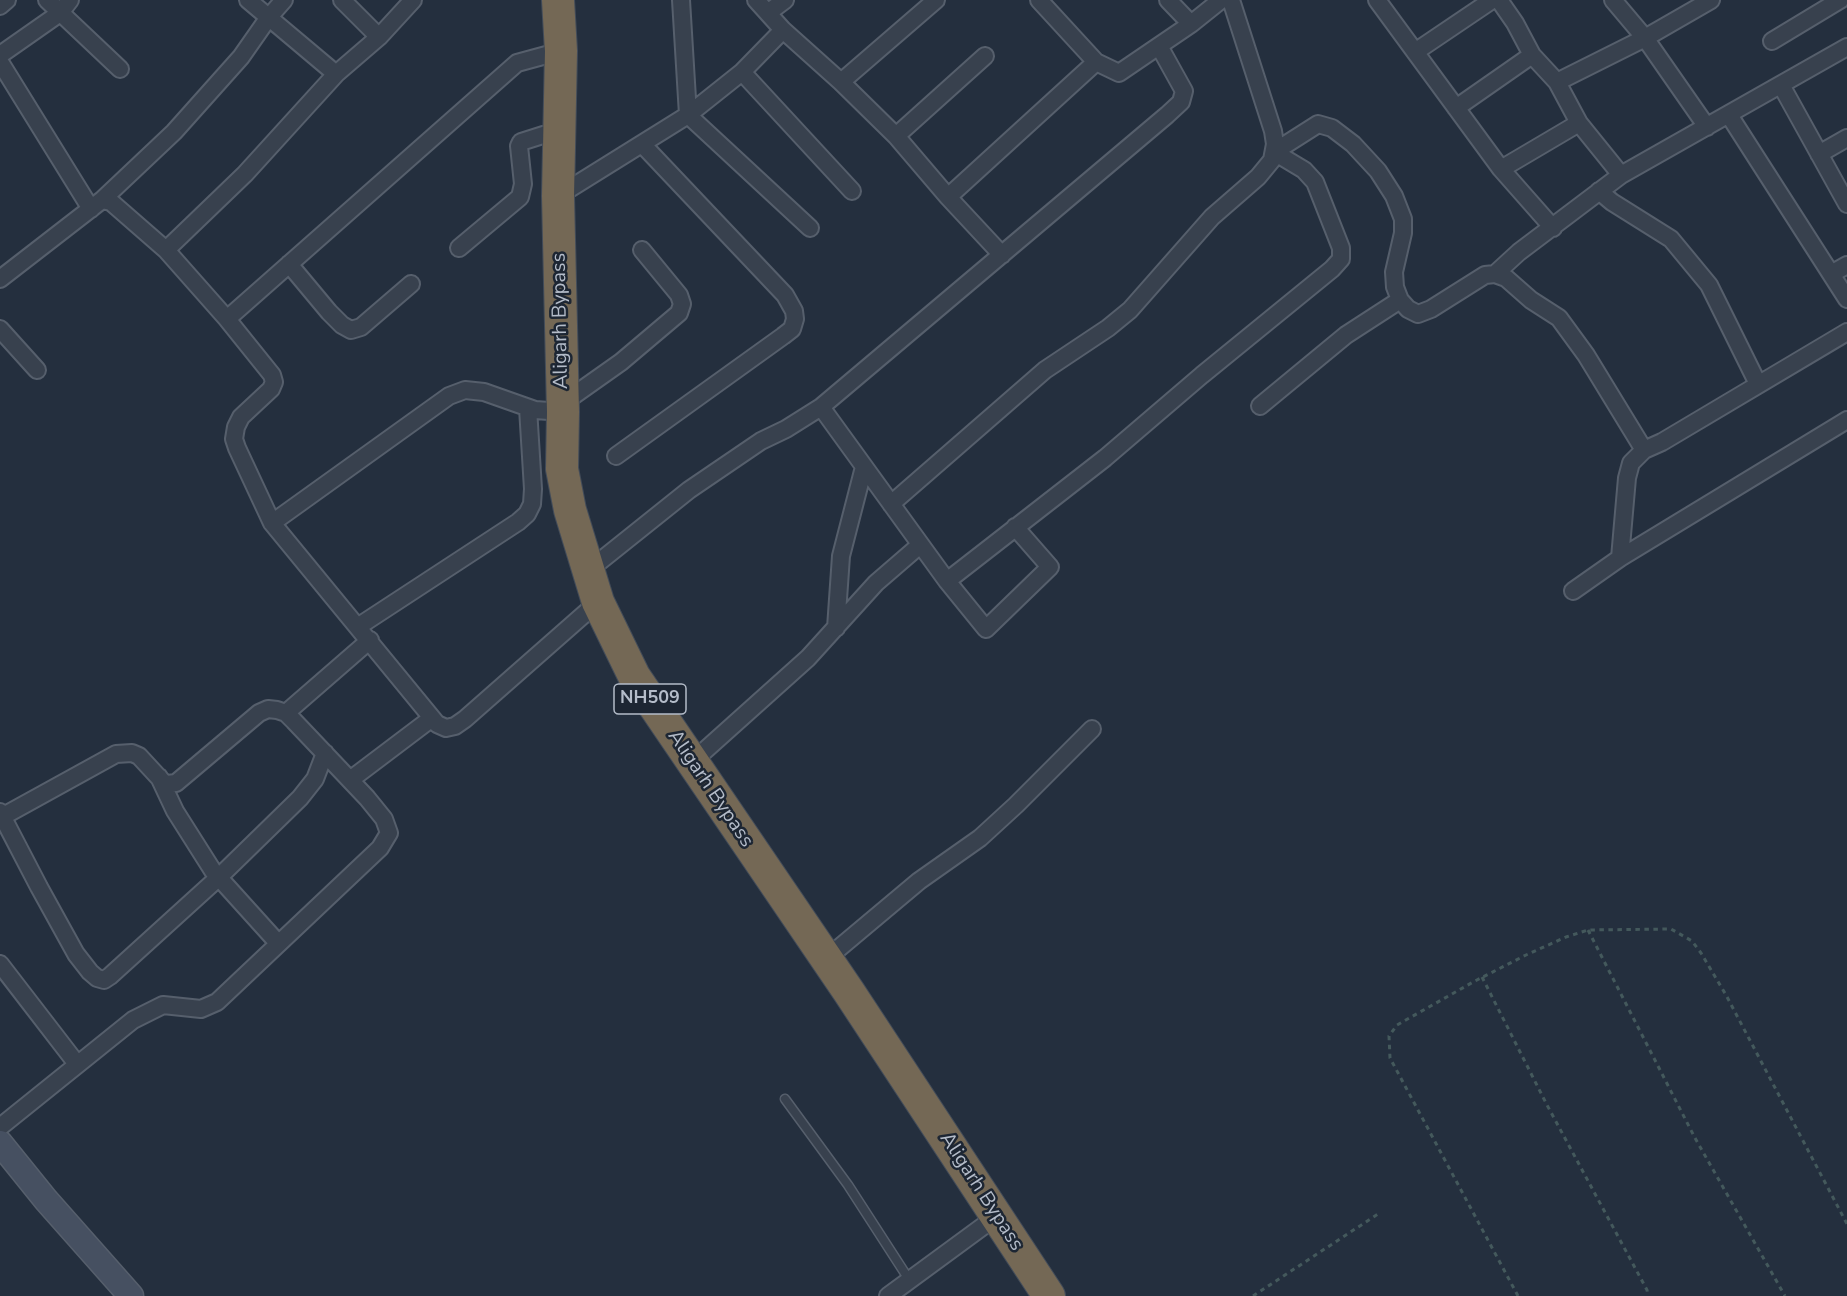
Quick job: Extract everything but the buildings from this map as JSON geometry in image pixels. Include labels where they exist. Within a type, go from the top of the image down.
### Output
[{"type":"highway","name":"Aligarh Bypass","points":[[558,0],[561,51],[551,134],[558,196],[548,409],[570,510],[598,602],[634,676],[826,958],[985,1224],[1049,1296]]},
{"type":"street","points":[[0,6],[7,0]]},
{"type":"street","points":[[47,0],[65,7],[120,69]]},
{"type":"street","points":[[248,0],[336,74]]},
{"type":"street","points":[[0,279],[96,205],[174,132],[241,57],[284,0]]},
{"type":"street","points":[[342,0],[379,37]]},
{"type":"street","points":[[166,250],[245,174],[336,74],[379,37],[413,0]]},
{"type":"street","points":[[681,0],[688,116],[810,228]]},
{"type":"street","points":[[756,0],[783,30],[896,136],[1002,255]]},
{"type":"street","points":[[769,12],[785,0]]},
{"type":"street","points":[[841,82],[936,0]]},
{"type":"street","points":[[1168,0],[1191,24]]},
{"type":"street","points":[[1048,3],[1096,62],[1119,73],[1191,24],[1221,0]]},
{"type":"street","points":[[891,504],[1045,370],[1108,328],[1130,310],[1212,217],[1258,177],[1272,160],[1275,144],[1273,131],[1231,0]]},
{"type":"street","points":[[1377,0],[1501,169],[1553,228]]},
{"type":"street","points":[[1415,52],[1492,0]]},
{"type":"street","points":[[1499,0],[1515,23],[1532,55],[1557,82],[1579,123],[1621,175]]},
{"type":"street","points":[[1613,0],[1644,38],[1707,127]]},
{"type":"street","points":[[1557,82],[1644,38],[1711,0]]},
{"type":"street","points":[[1773,41],[1840,0]]},
{"type":"street","points":[[0,55],[65,7]]},
{"type":"street","points":[[558,196],[688,116],[742,72],[783,30]]},
{"type":"street","points":[[588,570],[689,490],[761,441],[786,429],[820,407],[1180,102],[1184,91],[1181,82],[1159,46]]},
{"type":"street","points":[[1495,274],[1519,252],[1621,175],[1847,47]]},
{"type":"street","points":[[226,319],[517,63],[561,51]]},
{"type":"street","points":[[1456,108],[1532,55]]},
{"type":"street","points":[[896,136],[985,56]]},
{"type":"street","points":[[0,62],[96,205]]},
{"type":"street","points":[[948,197],[1096,62]]},
{"type":"street","points":[[742,72],[852,190]]},
{"type":"street","points":[[1781,85],[1847,204]]},
{"type":"street","points":[[1729,115],[1847,299]]},
{"type":"street","points":[[1501,169],[1579,123]]},
{"type":"street","points":[[1274,152],[1318,124],[1332,128],[1353,144],[1378,171],[1394,196],[1403,219],[1394,272],[1395,287],[1400,300],[1408,309],[1418,314],[1431,309],[1485,275],[1495,274],[1506,278],[1531,300],[1559,318],[1586,355],[1644,450]]},
{"type":"street","points":[[459,248],[520,197],[523,184],[519,146],[525,140],[551,134]]},
{"type":"street","points":[[1819,153],[1847,138]]},
{"type":"street","points":[[616,456],[783,336],[792,329],[795,319],[794,311],[786,295],[642,144]]},
{"type":"street","points":[[947,581],[1105,458],[1332,269],[1341,259],[1341,248],[1315,182],[1304,170],[1274,152]]},
{"type":"street","points":[[1599,191],[1612,202],[1671,239],[1709,285],[1758,384]]},
{"type":"street","points":[[96,205],[111,202],[166,250],[272,375],[274,382],[271,389],[241,417],[234,439],[272,523],[359,626],[437,724],[446,728],[455,726],[465,719],[598,602]]},
{"type":"street","points":[[359,626],[527,514],[532,504],[548,409],[621,362],[679,313],[682,303],[680,295],[642,250]]},
{"type":"street","points":[[289,264],[329,312],[342,325],[351,330],[361,327],[411,284]]},
{"type":"street","points":[[1831,274],[1847,265]]},
{"type":"street","points":[[1260,406],[1346,335],[1400,300]]},
{"type":"street","points":[[0,329],[37,370]]},
{"type":"street","points":[[1620,558],[1627,478],[1631,463],[1644,450],[1662,442],[1847,332]]},
{"type":"street","points":[[272,523],[449,396],[465,390],[484,392],[548,409]]},
{"type":"street","points":[[820,407],[920,545],[986,629],[1050,567],[1015,527]]},
{"type":"street","points":[[1573,591],[1620,558],[1847,420]]},
{"type":"street","points":[[836,628],[840,556],[864,467]]},
{"type":"street","points":[[692,762],[808,658],[876,584],[920,545]]},
{"type":"street","points":[[286,713],[370,640]]},
{"type":"street","points":[[0,1127],[126,1025],[150,1011],[163,1005],[201,1010],[210,1007],[222,998],[380,848],[389,833],[384,819],[350,780],[325,753],[286,713],[268,709],[259,713],[176,783],[167,784],[139,756],[132,753],[117,754],[1,816],[76,954],[97,978],[104,980],[218,878],[306,792],[315,779],[325,753]]},
{"type":"street","points":[[350,780],[432,718]]},
{"type":"street","points":[[826,958],[919,881],[996,824],[1092,729]]},
{"type":"street","points":[[159,777],[175,811],[218,878],[278,943]]},
{"type":"street","points":[[0,964],[77,1064]]},
{"type":"street","points":[[0,1143],[128,1295]]},
{"type":"street","points":[[888,1296],[985,1224]]},
{"type":"lane","points":[[786,1099],[848,1185],[910,1281]]},
{"type":"path","points":[[1518,1296],[1390,1058],[1389,1036],[1397,1025],[1482,977],[1566,937],[1588,930],[1671,929],[1692,941],[1726,995],[1847,1224]]},
{"type":"path","points":[[1588,930],[1695,1138],[1785,1296]]},
{"type":"path","points":[[1482,977],[1547,1105],[1647,1290],[1648,1296]]},
{"type":"path","points":[[1253,1296],[1378,1214]]}]
